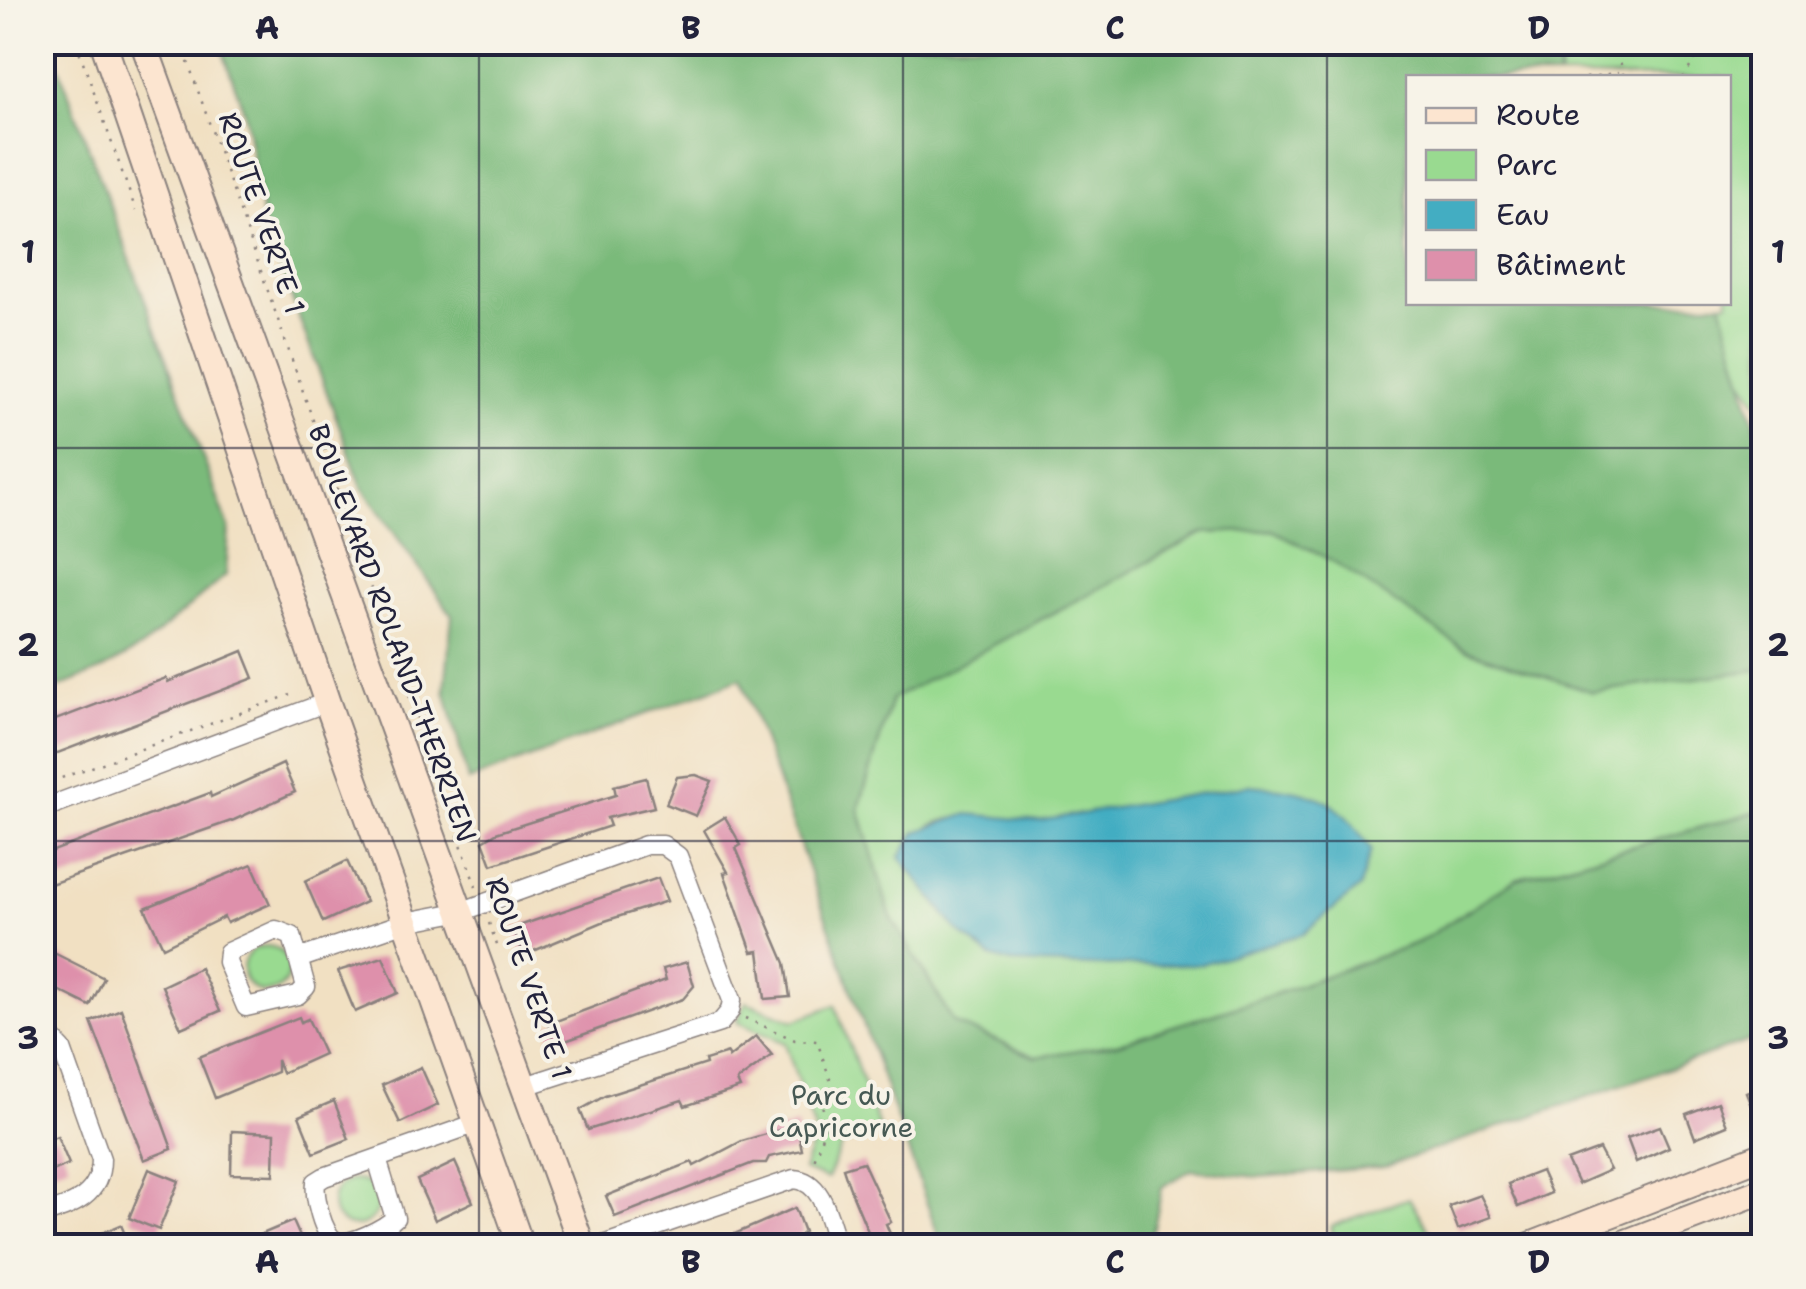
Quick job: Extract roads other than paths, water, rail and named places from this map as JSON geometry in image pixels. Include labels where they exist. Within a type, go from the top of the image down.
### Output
[{"type":"main road","points":[[102,42],[327,702],[521,1246]]},
{"type":"main road","name":"BOULEVARD ROLAND-THERRIEN","points":[[143,42],[473,907],[525,1086],[582,1246]]},
{"type":"main road","points":[[1529,1246],[1764,1155]]},
{"type":"main road","points":[[1617,1246],[1764,1190]]},
{"type":"street","points":[[42,809],[327,702]]},
{"type":"street","points":[[300,958],[406,922],[473,907],[646,845],[663,845],[678,856],[732,1000],[730,1012],[720,1023],[525,1086]]},
{"type":"street","points":[[276,930],[292,936],[300,958],[306,987],[298,995],[258,1008],[246,1008],[239,999],[226,962],[234,945],[276,930]]},
{"type":"street","points":[[42,1028],[62,1050],[100,1159],[101,1172],[86,1197],[42,1215]]},
{"type":"street","points":[[377,1158],[395,1218],[346,1242],[336,1242],[329,1235],[314,1193],[316,1182],[377,1158],[477,1123]]},
{"type":"street","points":[[600,1246],[794,1178],[808,1180],[816,1188],[838,1246]]},
{"type":"water","points":[[1249,785],[1320,798],[1346,817],[1371,850],[1360,887],[1303,934],[1201,964],[1092,966],[1011,963],[991,957],[958,931],[900,857],[916,832],[968,814],[1039,821]]},
{"type":"park label","name":"Parc du Capricorne","points":[[841,1111]]}]
